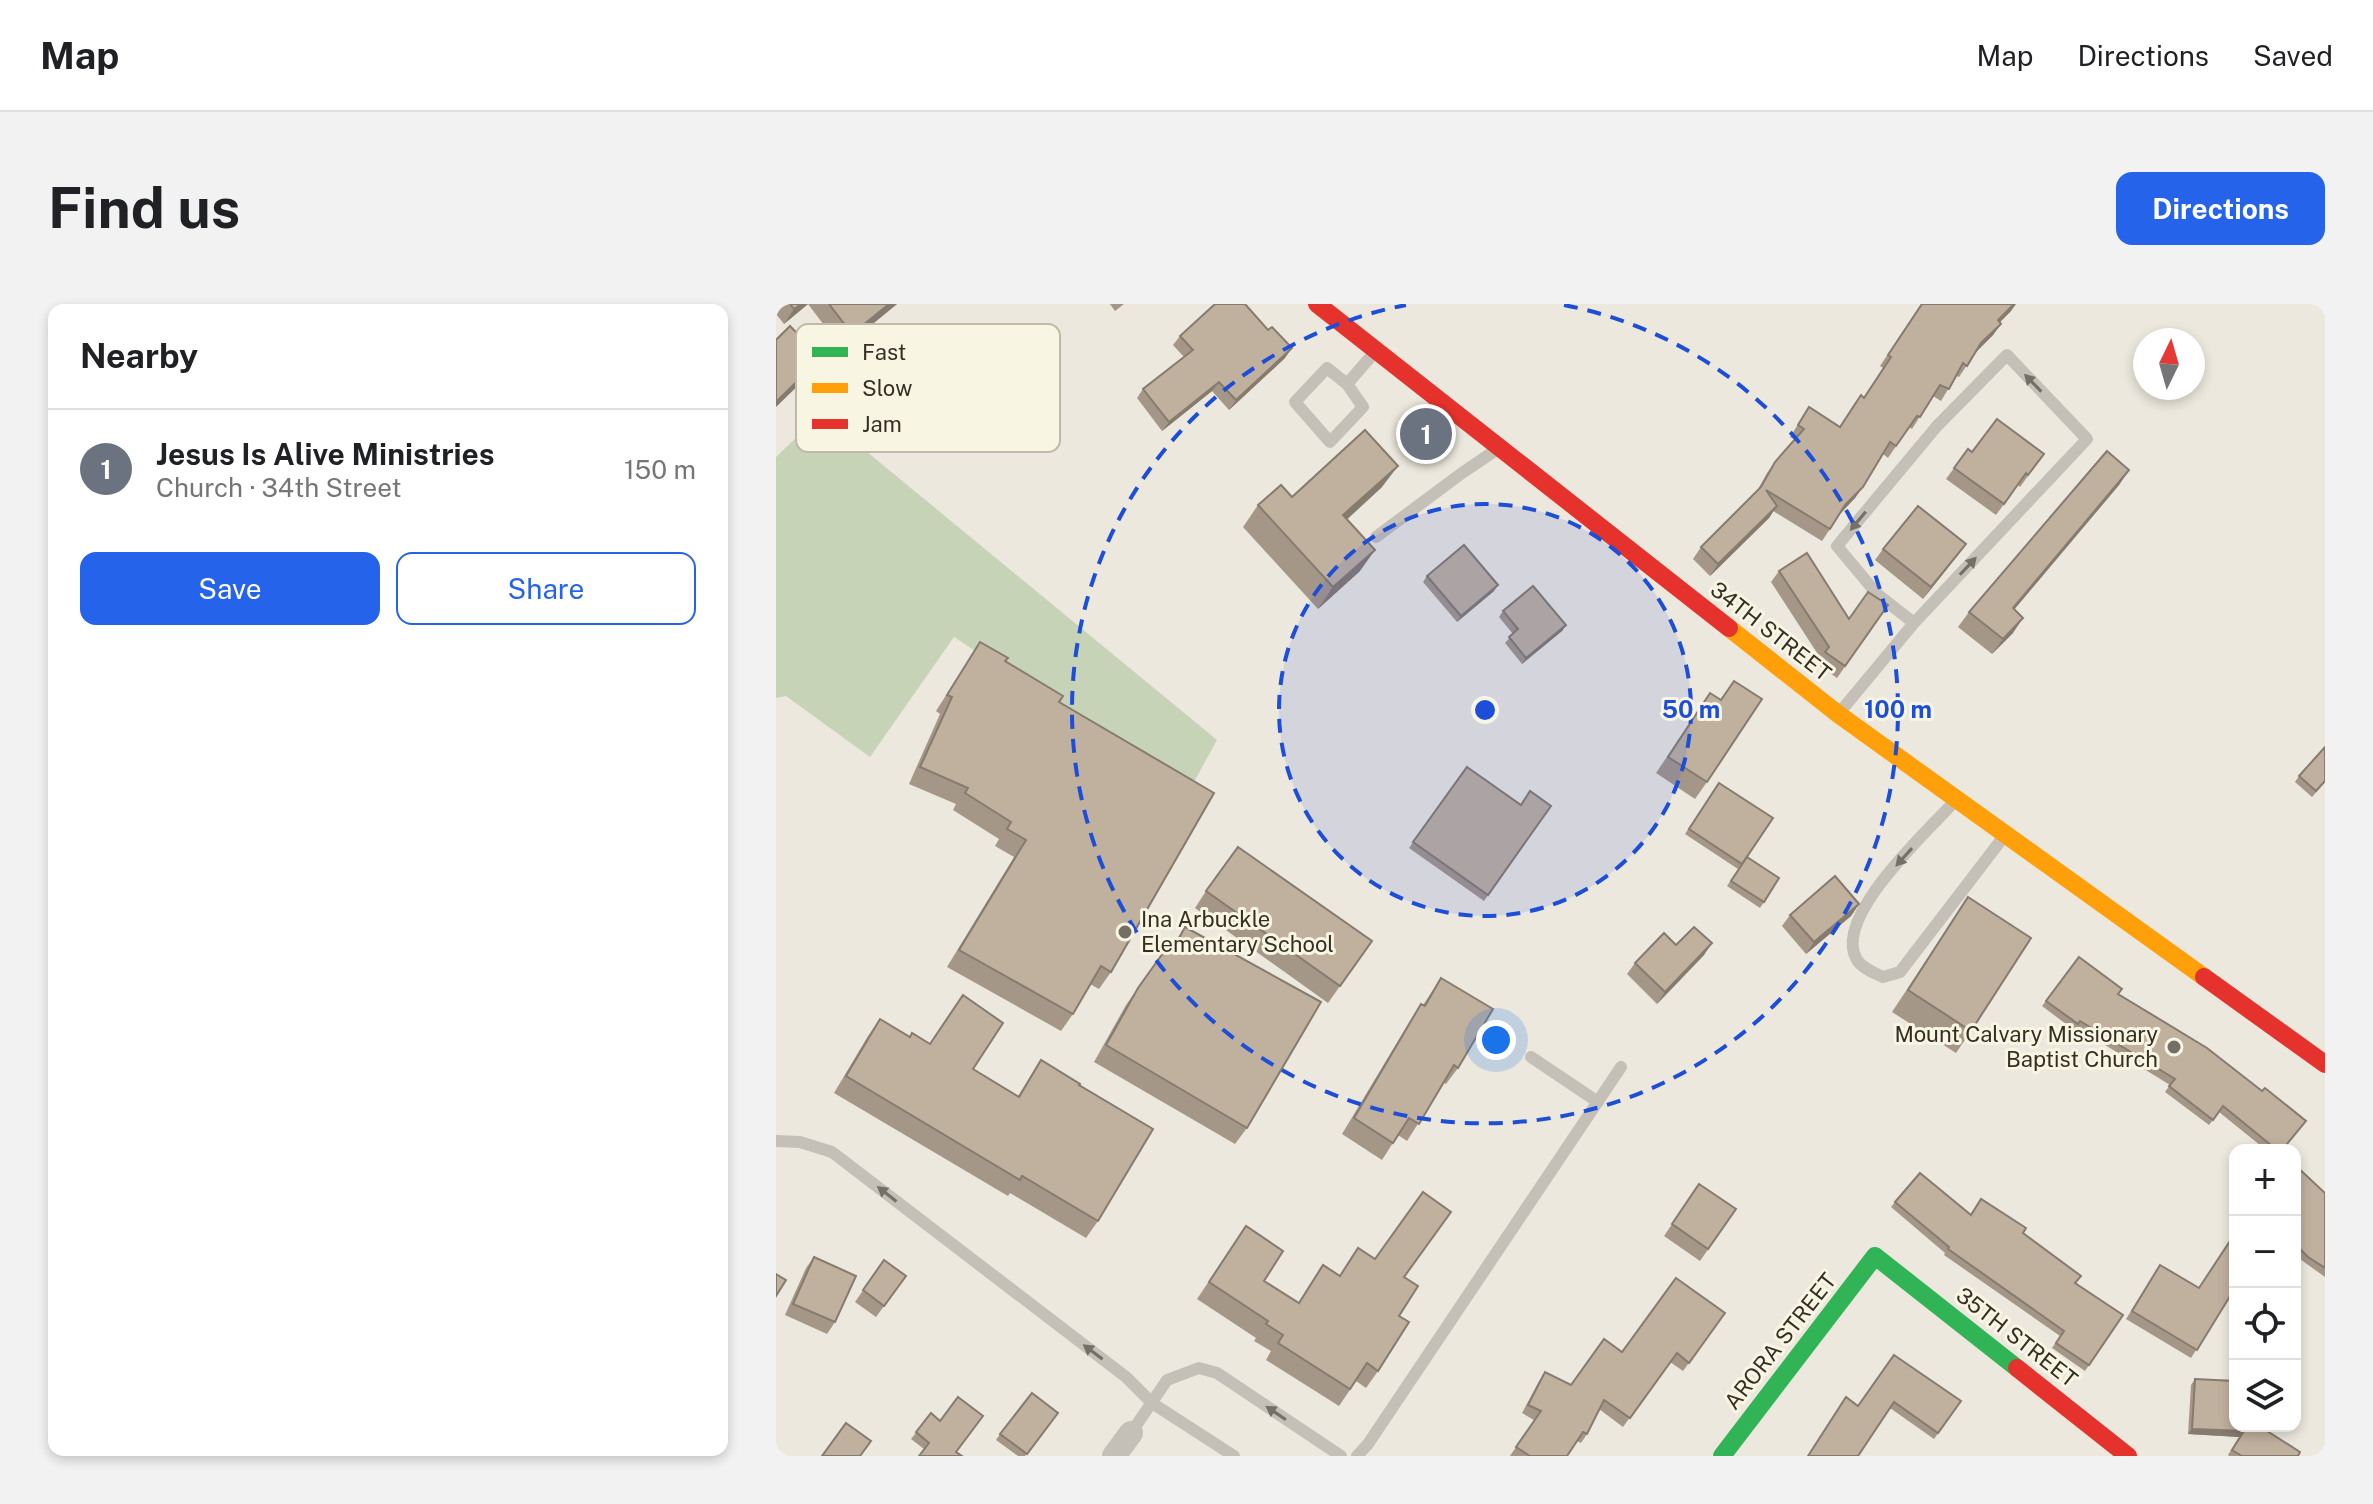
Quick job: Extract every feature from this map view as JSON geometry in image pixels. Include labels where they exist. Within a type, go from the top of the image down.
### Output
[{"type":"street","name":"34TH STREET","points":[[1317,304],[1838,714],[2325,1064]]},
{"type":"street","name":"ARORA STREET","points":[[1722,1456],[1875,1256]]},
{"type":"street","name":"35TH STREET","points":[[1875,1256],[2128,1456]]},
{"type":"street","points":[[1114,1456],[1131,1433]]},
{"type":"lane","points":[[1347,384],[1376,350]]},
{"type":"lane","points":[[1838,714],[1914,623],[2087,439],[2007,355],[1937,426],[1837,546],[1877,594],[1914,623]]},
{"type":"lane","points":[[1327,368],[1347,384],[1363,407],[1330,442],[1295,402],[1327,368]]},
{"type":"lane","points":[[1376,537],[1500,448]]},
{"type":"lane","points":[[1956,799],[1867,899],[1855,922],[1852,940],[1857,959],[1869,970],[1883,977],[1900,972],[2006,835]]},
{"type":"lane","points":[[1531,1057],[1598,1102]]},
{"type":"lane","points":[[1357,1456],[1377,1431],[1621,1067]]},
{"type":"lane","points":[[776,1141],[800,1142],[832,1152],[1126,1377],[1152,1403],[1234,1456]]},
{"type":"lane","points":[[1131,1433],[1167,1380],[1199,1368],[1217,1373],[1341,1456]]},
{"type":"green space","points":[[796,438],[796,452],[867,452],[1217,740],[1189,791],[954,637],[870,757],[786,696],[776,698],[776,457]]},
{"type":"building","points":[[829,304],[889,304],[864,324],[844,324]]},
{"type":"building","points":[[1215,304],[1245,304],[1268,330],[1272,327],[1292,348],[1236,400],[1219,382],[1169,422],[1143,389],[1193,350],[1180,336]]},
{"type":"building","points":[[1922,304],[2014,304],[1998,320],[2001,324],[1981,343],[1967,366],[1963,363],[1949,389],[1940,385],[1920,417],[1917,416],[1896,446],[1890,442],[1863,487],[1845,505],[1830,529],[1766,490],[1777,506],[1718,564],[1701,547],[1761,487],[1775,462],[1804,429],[1798,425],[1809,407],[1840,427],[1861,395],[1864,398]]},
{"type":"building","points":[[790,326],[796,332],[796,382],[776,402],[776,340]]},
{"type":"building","points":[[1997,419],[2044,454],[2004,504],[1954,468],[1968,449],[1972,452]]},
{"type":"building","points":[[1365,430],[1398,466],[1343,515],[1375,550],[1333,587],[1258,505],[1281,485],[1292,497]]},
{"type":"building","points":[[2107,451],[2129,470],[2013,608],[2023,618],[2003,639],[1969,612]]},
{"type":"building","points":[[1918,506],[1966,544],[1931,587],[1883,549]]},
{"type":"building","points":[[1464,545],[1498,585],[1461,616],[1427,576]]},
{"type":"building","points":[[1807,553],[1849,619],[1868,592],[1888,605],[1845,666],[1825,652],[1829,647],[1779,571]]},
{"type":"building","points":[[1533,586],[1566,625],[1526,658],[1509,637],[1518,629],[1503,611]]},
{"type":"building","points":[[980,642],[1063,696],[1059,702],[1214,793],[1111,972],[1101,966],[1073,1014],[959,950],[1026,840],[1007,829],[1011,822],[965,793],[968,788],[920,767],[952,697],[947,695]]},
{"type":"building","points":[[1734,681],[1762,699],[1707,782],[1668,757],[1710,693],[1721,700]]},
{"type":"building","points":[[2325,747],[2325,781],[2316,791],[2299,776]]},
{"type":"building","points":[[1467,767],[1521,805],[1530,791],[1551,806],[1488,895],[1413,842]]},
{"type":"building","points":[[1719,783],[1773,818],[1742,864],[1689,829]]},
{"type":"building","name":"Ina Arbuckle Elementary School","points":[[1238,847],[1372,941],[1340,986],[1206,891]]},
{"type":"building","points":[[1747,857],[1779,878],[1764,902],[1731,881]]},
{"type":"building","points":[[1835,876],[1859,904],[1814,942],[1790,915]]},
{"type":"building","points":[[1968,897],[2031,938],[1971,1031],[1908,990]]},
{"type":"building","points":[[1185,927],[1321,1002],[1247,1128],[1106,1045],[1138,988],[1168,946],[1173,949]]},
{"type":"building","points":[[1694,927],[1712,943],[1665,992],[1635,963],[1664,933],[1676,945]]},
{"type":"building","points":[[2079,957],[2122,989],[2118,994],[2207,1048],[2306,1121],[2287,1144],[2270,1144],[2223,1106],[2213,1120],[2169,1086],[2175,1079],[2080,1021],[2078,1024],[2046,1001]]},
{"type":"building","points":[[1441,978],[1493,1009],[1458,1068],[1454,1065],[1419,1124],[1409,1118],[1393,1143],[1354,1118],[1421,1004],[1425,1006]]},
{"type":"building","points":[[963,995],[1003,1023],[973,1069],[1019,1097],[1041,1060],[1153,1129],[1098,1221],[1022,1176],[1020,1180],[846,1076],[880,1019],[910,1037],[912,1033],[930,1044]]},
{"type":"building","points":[[2301,1171],[2325,1193],[2325,1268],[2301,1250]]},
{"type":"building","points":[[1920,1173],[1971,1215],[1981,1199],[2026,1228],[2023,1233],[2081,1276],[2075,1283],[2123,1315],[2089,1365],[2056,1343],[2064,1331],[1948,1249],[1895,1202]]},
{"type":"building","points":[[1699,1184],[1736,1209],[1708,1249],[1672,1224]]},
{"type":"building","points":[[1423,1192],[1451,1212],[1404,1277],[1418,1286],[1399,1316],[1409,1322],[1378,1371],[1367,1363],[1350,1389],[1278,1343],[1283,1335],[1266,1324],[1268,1321],[1209,1282],[1246,1226],[1283,1251],[1264,1281],[1299,1303],[1323,1265],[1340,1276],[1358,1248],[1375,1259]]},
{"type":"building","points":[[2229,1243],[2229,1298],[2197,1350],[2132,1311],[2160,1265],[2199,1288]]},
{"type":"building","points":[[814,1257],[856,1276],[835,1322],[793,1304]]},
{"type":"building","points":[[884,1260],[906,1276],[884,1306],[863,1290]]},
{"type":"building","points":[[776,1274],[786,1280],[776,1296]]},
{"type":"building","points":[[1676,1278],[1725,1313],[1689,1363],[1677,1353],[1630,1418],[1604,1400],[1587,1434],[1583,1432],[1567,1456],[1530,1456],[1516,1447],[1541,1411],[1528,1405],[1545,1372],[1571,1385],[1604,1339],[1622,1352]]},
{"type":"building","points":[[1894,1355],[1961,1401],[1938,1433],[1894,1402],[1858,1456],[1808,1456],[1846,1397],[1858,1406]]},
{"type":"building","points":[[2195,1379],[2229,1381],[2229,1430],[2192,1429]]},
{"type":"building","points":[[1032,1393],[1058,1413],[1027,1454],[1000,1434]]},
{"type":"building","points":[[958,1397],[983,1416],[956,1452],[962,1456],[919,1456],[929,1443],[916,1432],[931,1413],[940,1421]]},
{"type":"building","points":[[846,1423],[871,1441],[860,1456],[822,1456]]},
{"type":"building","points":[[2243,1432],[2269,1432],[2300,1452],[2298,1456],[2242,1456],[2232,1450]]},
{"type":"traffic: fast","points":[[1722,1456],[1875,1256],[2017,1368]]},
{"type":"traffic: slow","points":[[1729,628],[1838,714],[2204,977]]},
{"type":"traffic: jam","points":[[1317,304],[1729,628]]},
{"type":"traffic: jam","points":[[2204,977],[2325,1064]]},
{"type":"traffic: jam","points":[[2017,1368],[2128,1456]]},
{"type":"place","name":"Jesus Is Alive Ministries","points":[[1426,434]]},
{"type":"place","name":"Ina Arbuckle Elementary School","points":[[1125,932]]},
{"type":"place","name":"Mount Calvary Missionary Baptist Church","points":[[2174,1047]]}]
